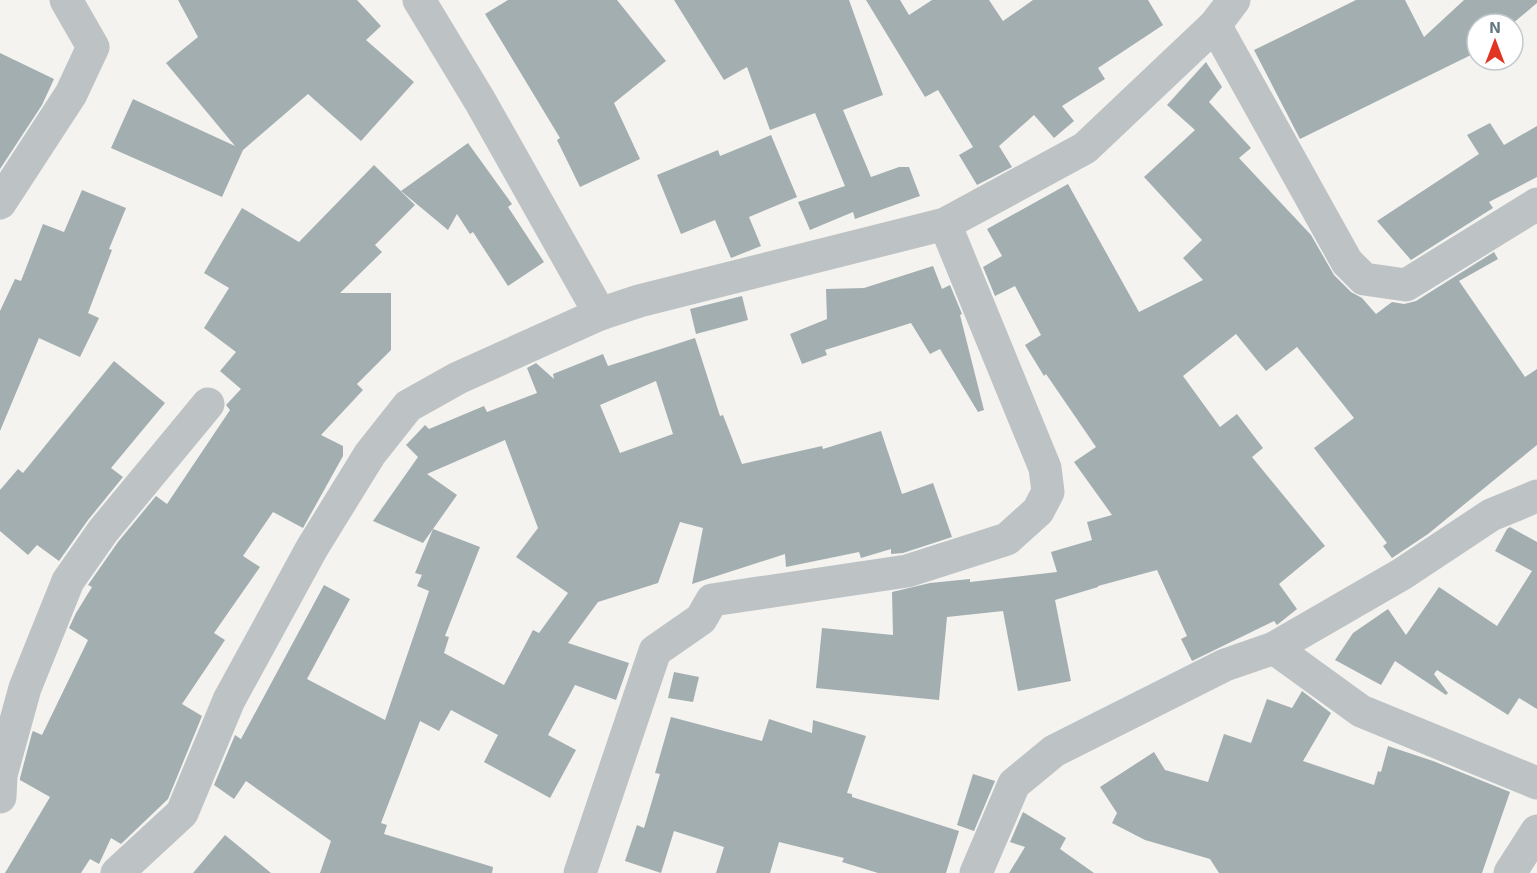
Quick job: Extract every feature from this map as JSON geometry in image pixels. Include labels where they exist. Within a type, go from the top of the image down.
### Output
[{"type":"street","points":[[0,203],[71,94],[93,47],[66,0]]},
{"type":"street","points":[[419,0],[480,101],[600,314]]},
{"type":"street","points":[[117,873],[182,813],[229,700],[312,548],[370,454],[408,406],[458,378],[600,314],[639,301],[945,224],[1085,148],[1225,12],[1347,262],[1364,279],[1406,285],[1537,204]]},
{"type":"street","points":[[580,873],[655,651],[701,619],[712,600],[907,571],[1007,539],[1038,511],[1048,492],[1045,468],[945,224]]},
{"type":"street","points":[[0,797],[2,775],[25,688],[68,581],[103,531],[208,404]]},
{"type":"street","points":[[976,873],[1014,784],[1054,751],[1225,665],[1274,648],[1402,574],[1491,515],[1537,496]]},
{"type":"street","points":[[1274,648],[1361,711],[1537,783]]},
{"type":"street","points":[[1510,873],[1537,831]]},
{"type":"building","points":[[178,0],[357,0],[381,26],[366,40],[414,82],[361,141],[308,94],[243,150],[222,197],[111,148],[133,99],[235,146],[166,63],[198,37]]},
{"type":"building","points":[[508,0],[617,0],[666,61],[614,103],[640,159],[580,187],[557,140],[560,138],[485,14]]},
{"type":"building","points":[[674,0],[849,0],[883,95],[843,110],[871,177],[899,167],[909,167],[920,196],[855,219],[853,212],[810,230],[798,202],[845,186],[815,113],[770,130],[747,67],[724,80]]},
{"type":"building","points":[[866,0],[900,0],[909,15],[932,0],[989,0],[1003,21],[1033,0],[1148,0],[1163,25],[1098,68],[1105,79],[1062,106],[1074,121],[1054,138],[1034,115],[999,146],[1012,167],[977,185],[959,155],[973,147],[938,90],[925,97]]},
{"type":"building","points":[[1356,0],[1405,0],[1424,37],[1464,0],[1537,0],[1537,3],[1525,13],[1465,12],[1465,58],[1300,139],[1254,50]]},
{"type":"building","points":[[0,53],[54,79],[42,105],[0,169]]},
{"type":"building","points":[[1206,62],[1222,87],[1209,102],[1251,148],[1239,158],[1311,235],[1334,275],[1351,292],[1362,298],[1376,314],[1392,302],[1404,304],[1416,301],[1494,252],[1498,259],[1459,281],[1525,377],[1537,369],[1537,445],[1428,534],[1392,558],[1383,546],[1387,543],[1314,448],[1354,418],[1297,347],[1266,371],[1236,334],[1183,376],[1220,427],[1237,414],[1263,448],[1252,457],[1325,546],[1279,584],[1297,609],[1277,625],[1274,621],[1192,661],[1181,639],[1187,636],[1157,570],[1055,600],[1071,681],[1018,691],[1003,611],[947,617],[939,700],[816,688],[822,628],[893,635],[892,592],[930,583],[970,579],[970,582],[1057,572],[1051,552],[1092,540],[1087,522],[1112,515],[1074,462],[1096,447],[1046,374],[1044,376],[1025,345],[1041,335],[1015,286],[995,296],[983,267],[1002,256],[987,229],[1068,184],[1139,312],[1203,280],[1183,258],[1202,240],[1144,177],[1195,130],[1167,105]]},
{"type":"building","points":[[1490,123],[1504,145],[1537,126],[1537,177],[1489,202],[1493,208],[1411,260],[1377,221],[1479,154],[1467,135]]},
{"type":"building","points":[[771,135],[797,197],[749,217],[761,246],[731,258],[715,220],[681,234],[657,175],[718,150],[720,156]]},
{"type":"building","points":[[468,143],[512,204],[508,207],[544,262],[508,286],[473,232],[470,234],[457,214],[448,230],[401,191]]},
{"type":"building","points":[[374,165],[415,205],[375,245],[382,252],[340,293],[391,293],[391,350],[357,384],[363,390],[321,435],[343,446],[343,456],[303,528],[273,512],[243,556],[260,567],[214,633],[225,640],[182,704],[202,716],[168,799],[121,844],[111,838],[99,864],[90,859],[81,873],[5,873],[50,797],[20,778],[32,733],[33,731],[42,735],[88,640],[69,628],[92,587],[88,585],[118,542],[156,496],[167,504],[230,410],[226,405],[241,389],[220,371],[236,352],[204,328],[229,288],[204,273],[242,208],[299,242]]},
{"type":"building","points":[[82,190],[126,208],[109,249],[112,250],[88,313],[99,318],[80,357],[39,338],[0,431],[0,311],[15,279],[21,281],[43,224],[64,232]]},
{"type":"building","points":[[933,266],[942,289],[950,285],[962,314],[960,315],[984,410],[978,412],[940,349],[930,354],[911,323],[825,350],[827,355],[802,364],[790,334],[827,319],[826,289],[864,288]]},
{"type":"building","points":[[742,296],[748,320],[696,334],[690,309]]},
{"type":"building","points":[[695,338],[720,416],[723,415],[742,464],[822,446],[823,449],[881,431],[902,494],[933,483],[952,537],[903,553],[891,554],[891,549],[861,558],[859,552],[786,567],[785,554],[692,584],[703,528],[680,522],[658,583],[598,602],[568,643],[629,663],[616,700],[575,685],[548,735],[576,750],[550,798],[484,762],[498,735],[451,710],[439,731],[420,721],[381,823],[387,825],[384,834],[493,867],[492,873],[320,873],[331,841],[246,781],[234,799],[214,785],[235,735],[241,739],[324,585],[350,599],[307,679],[385,720],[429,591],[417,586],[422,575],[415,573],[433,529],[423,543],[373,521],[418,457],[406,445],[425,425],[429,429],[484,406],[487,412],[537,393],[527,368],[536,363],[554,379],[553,374],[603,354],[608,366]],"holes":[[[656,381],[673,434],[620,453],[600,405]],[[505,440],[538,528],[516,557],[568,593],[539,633],[533,630],[504,685],[444,653],[449,637],[445,636],[480,547],[433,529],[457,495],[427,474]]]},
{"type":"building","points":[[114,361],[165,403],[111,468],[123,477],[59,561],[37,545],[28,555],[0,531],[0,490],[18,469],[23,473]]},
{"type":"building","points":[[1510,527],[1537,542],[1537,709],[1519,698],[1508,715],[1437,670],[1434,674],[1448,693],[1446,695],[1395,661],[1381,685],[1335,660],[1353,633],[1388,609],[1406,635],[1439,587],[1497,626],[1532,571],[1495,551]]},
{"type":"building","points":[[674,672],[699,677],[693,702],[668,698]]},
{"type":"building","points":[[1302,691],[1331,713],[1303,761],[1374,785],[1378,771],[1381,772],[1388,746],[1433,761],[1510,792],[1482,873],[1219,873],[1210,859],[1145,840],[1112,823],[1117,813],[1100,787],[1154,752],[1165,770],[1208,782],[1224,734],[1251,743],[1267,699],[1292,708]]},
{"type":"building","points":[[671,717],[762,741],[769,719],[812,733],[813,720],[866,736],[847,793],[852,794],[852,797],[959,831],[946,873],[878,873],[842,862],[844,858],[779,842],[770,873],[716,873],[724,847],[674,831],[661,873],[625,861],[637,825],[644,828],[660,774],[655,773]]},
{"type":"building","points":[[973,774],[995,781],[974,831],[957,825]]},
{"type":"building","points":[[1023,812],[1066,838],[1060,849],[1094,873],[1009,873],[1025,847],[1010,842]]},
{"type":"building","points":[[225,835],[271,873],[193,873]]}]
